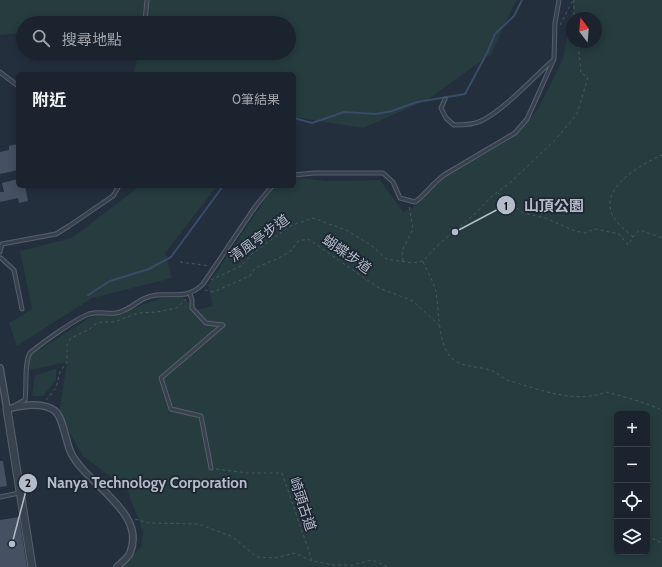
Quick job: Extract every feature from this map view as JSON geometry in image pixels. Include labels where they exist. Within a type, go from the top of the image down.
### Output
[{"type":"street","points":[[0,368],[32,567]]},
{"type":"street","points":[[7,409],[26,405],[50,408],[56,412],[71,453],[83,470],[120,508],[126,516],[132,531],[132,543],[129,555],[117,567]]},
{"type":"lane","points":[[145,16],[147,0]]},
{"type":"lane","points":[[296,175],[314,173],[383,173],[393,182],[400,198],[415,202],[424,196],[435,182],[444,175],[515,133],[527,119],[554,59],[555,23],[559,0]]},
{"type":"lane","points":[[445,100],[441,108],[446,118],[454,125],[469,125],[482,121],[501,108],[554,59]]},
{"type":"lane","points":[[0,72],[16,84]]},
{"type":"lane","points":[[22,309],[14,270],[0,256],[2,244],[56,234],[113,196],[118,188]]},
{"type":"lane","points":[[7,409],[25,400],[27,378],[26,360],[30,353],[86,315],[97,311],[115,313],[124,311],[143,299],[154,296],[190,295],[203,284],[255,207],[270,188]]},
{"type":"lane","points":[[190,295],[192,308],[206,323],[223,325],[161,378],[171,409],[201,416],[210,468]]},
{"type":"lane","points":[[0,496],[19,493]]},
{"type":"path","points":[[573,0],[574,12]]},
{"type":"path","points":[[558,30],[573,0]]},
{"type":"path","points":[[579,48],[581,73],[588,77],[577,114],[556,139],[511,182],[423,261],[436,292],[441,327],[448,352],[458,362],[471,367],[490,370],[509,381],[536,389],[580,397],[597,396],[606,392],[658,407],[662,411]]},
{"type":"path","points":[[633,238],[612,215],[610,206],[612,194],[617,185],[628,176],[662,155]]},
{"type":"path","points":[[498,193],[523,213],[545,218],[575,231],[585,233],[595,229],[619,234],[628,245],[640,230],[662,238]]},
{"type":"path","points":[[403,261],[402,251],[413,229],[408,201]]},
{"type":"path","name":"清風亭步道","points":[[203,284],[241,266],[253,253],[290,226],[313,218],[348,231],[372,246],[386,259],[413,263],[423,261]]},
{"type":"path","name":"蝴蝶步道","points":[[198,288],[213,292],[250,276],[255,268],[279,258],[292,250],[298,241],[308,239],[379,288],[412,300],[441,327]]},
{"type":"path","points":[[180,262],[214,267]]},
{"type":"path","points":[[42,407],[56,388],[60,372],[67,362],[67,345],[71,338],[99,323],[114,322],[138,313],[157,312],[177,308],[190,295]]},
{"type":"path","name":"崎頭古道","points":[[210,468],[248,473],[282,473],[312,560]]},
{"type":"path","name":"崎頭古道","points":[[126,516],[149,523],[198,524],[231,536],[257,557],[275,558],[296,552],[312,560],[333,565],[352,565],[372,560],[389,567]]},
{"type":"path","points":[[650,537],[662,543]]},
{"type":"green space","points":[[0,0],[516,0],[491,54],[427,100],[363,128],[296,117],[296,72],[134,72],[137,60],[296,60],[296,16],[16,16],[16,34],[0,35]]},
{"type":"green space","points":[[573,0],[662,0],[662,567],[120,567],[142,546],[143,532],[127,489],[83,456],[59,414],[67,362],[31,370],[25,359],[97,313],[122,312],[162,298],[184,298],[196,310],[213,306],[208,285],[273,188],[296,188],[296,178],[327,181],[380,180],[403,212],[414,207],[430,186],[515,136],[538,109],[563,59],[566,44],[566,48],[602,48],[602,12],[572,12]]},
{"type":"green space","points":[[137,188],[215,188],[165,253],[172,278],[92,298],[17,346],[9,323],[32,309],[20,251],[72,238]]},
{"type":"green space","points":[[56,369],[56,380],[43,396],[32,396],[35,375]]},
{"type":"building","points":[[16,144],[16,170],[0,174],[0,152],[9,150],[9,146]]},
{"type":"building","points":[[16,180],[16,188],[25,188],[28,201],[19,203],[18,198],[0,202],[0,192],[4,192],[2,183]]},
{"type":"building","points":[[0,461],[3,461],[7,486],[0,487]]},
{"type":"building","points":[[19,517],[27,567],[0,567],[0,520]]},
{"type":"waterway","points":[[296,119],[312,123],[344,112],[376,114],[392,111],[417,102],[465,94],[487,53],[495,34],[514,16],[522,0]]},
{"type":"waterway","points":[[88,295],[110,281],[149,269],[171,257],[222,188]]},
{"type":"place","name":"山頂公園","points":[[455,232]]},
{"type":"place","name":"Nanya Technology Corporation","points":[[12,544]]}]
